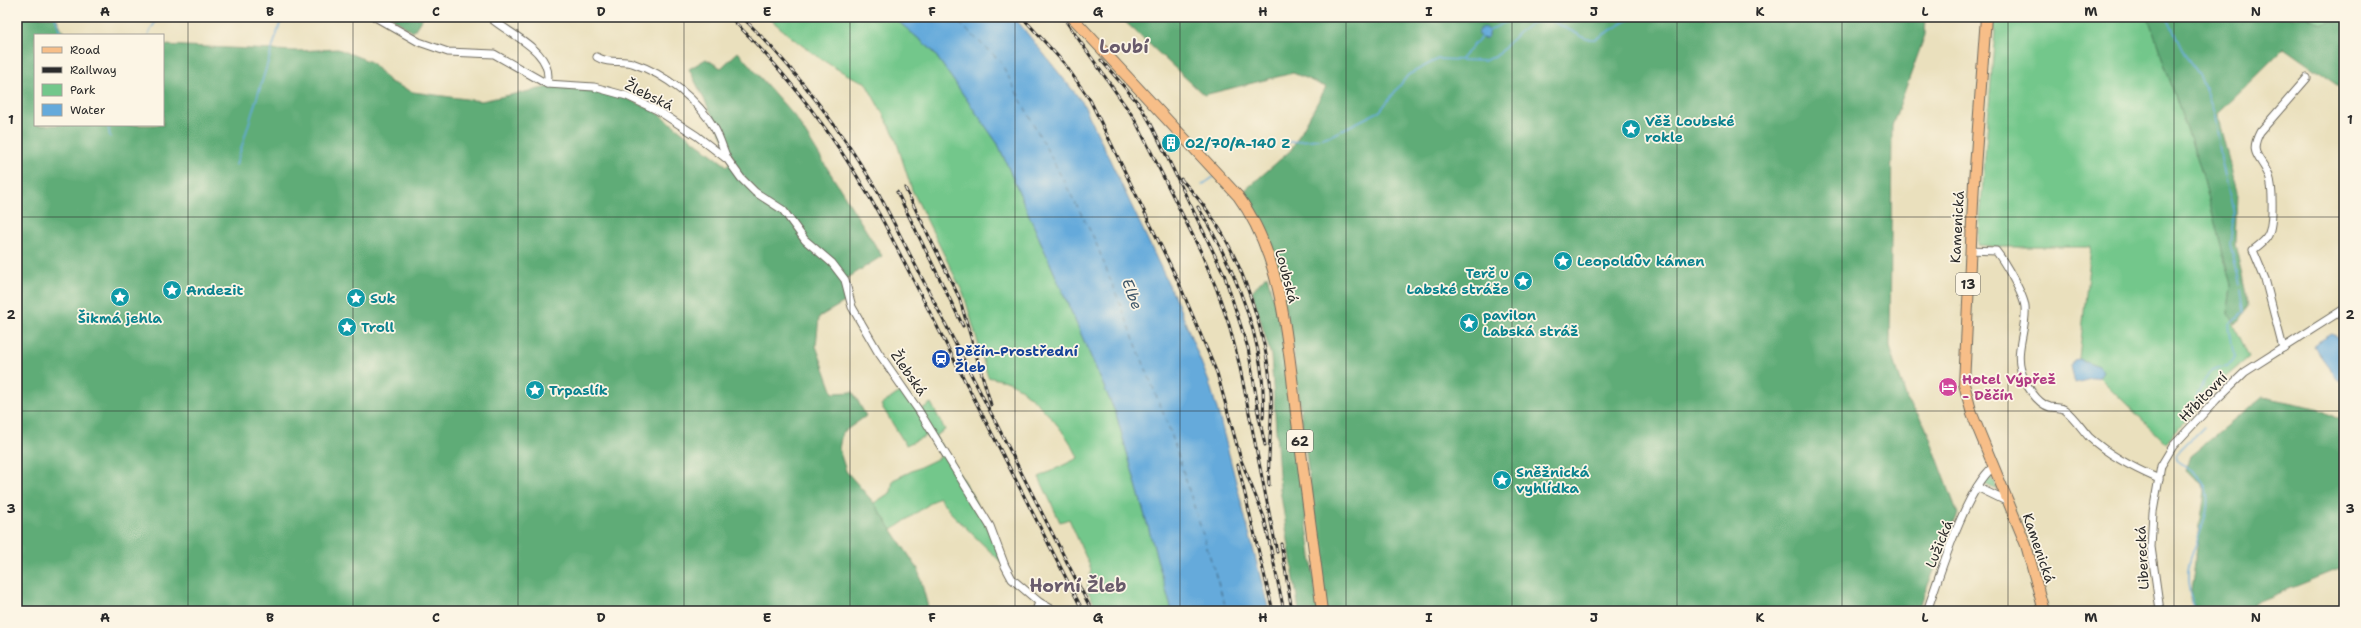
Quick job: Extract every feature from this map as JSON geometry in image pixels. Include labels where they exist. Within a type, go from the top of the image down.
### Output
[{"type":"main road","name":"Loubská","points":[[1072,17],[1238,196],[1257,228],[1267,253],[1286,329],[1322,611]]},
{"type":"main road","name":"Kamenická","points":[[1986,17],[1970,250],[1964,384],[1967,402],[2030,555],[2044,611]]},
{"type":"street","name":"Žlebská","points":[[375,17],[420,42],[448,52],[494,54],[547,84],[594,87],[627,96],[657,110],[697,136],[728,160]]},
{"type":"street","points":[[492,19],[544,59],[550,74],[547,84]]},
{"type":"street","name":"Žlebská","points":[[597,57],[605,62],[632,63],[667,81],[690,97],[716,130],[728,160],[741,178],[756,192],[783,210],[804,240],[832,263],[845,280],[852,307],[878,352],[919,411],[990,526],[1012,579],[1039,602],[1055,611]]},
{"type":"street","points":[[2283,348],[2265,279],[2253,250],[2267,237],[2270,229],[2272,214],[2271,185],[2269,175],[2254,152],[2255,142],[2260,132],[2307,78]]},
{"type":"street","points":[[1970,250],[1996,251],[2003,260],[2022,295],[2025,307],[2019,357],[2021,371],[2033,394],[2042,404],[2063,409],[2089,436],[2108,452],[2130,466],[2159,479]]},
{"type":"street","name":"Hřbitovní","points":[[2159,479],[2161,466],[2173,446],[2216,400],[2245,372],[2344,310]]},
{"type":"street","name":"Lužická","points":[[1927,611],[1956,533],[1977,486],[1993,467]]},
{"type":"street","name":"Liberecká","points":[[2159,479],[2154,512],[2152,547],[2160,611]]},
{"type":"street","points":[[1977,486],[2008,502]]},
{"type":"street","points":[[1036,611],[1039,602]]},
{"type":"green space","points":[[17,17],[56,17],[64,34],[34,34],[34,126],[164,126],[164,45],[296,51],[338,49],[371,62],[390,82],[413,92],[481,101],[559,85],[608,90],[655,111],[727,166],[734,159],[689,69],[706,59],[721,68],[738,52],[796,118],[882,256],[843,281],[848,300],[819,317],[816,346],[833,393],[853,392],[866,416],[842,433],[839,449],[846,471],[874,503],[918,569],[929,611],[17,611]]},
{"type":"green space","points":[[391,17],[423,17],[413,32]]},
{"type":"green space","points":[[768,17],[893,17],[932,50],[998,144],[1116,414],[1172,611],[1098,611],[1087,590],[1091,569],[1069,519],[1060,522],[1039,477],[1078,458],[1074,449],[1059,427],[1028,395],[1009,382],[988,377],[964,295],[912,190],[894,134],[865,82],[840,71],[827,63],[801,45]]},
{"type":"green space","points":[[1120,17],[1926,17],[1925,35],[1892,126],[1890,347],[1907,400],[1925,425],[1958,514],[1917,611],[1326,611],[1291,334],[1268,241],[1243,192],[1291,150],[1326,87],[1293,73],[1204,95]]},
{"type":"green space","points":[[1992,17],[2148,17],[2202,173],[2231,285],[2228,312],[2249,357],[2219,383],[2166,443],[2099,377],[2102,371],[2099,366],[2079,359],[2091,247],[2000,247],[1978,245],[1995,31],[1991,27]]},
{"type":"green space","points":[[2148,17],[2307,17],[2321,25],[2329,21],[2344,21],[2344,90],[2284,48],[2217,114],[2237,192],[2235,244],[2249,306],[2236,325],[2228,313],[2231,285],[2202,173]]},
{"type":"green space","points":[[2307,17],[2344,17],[2344,21],[2329,21],[2321,25]]},
{"type":"green space","points":[[1267,275],[1282,332],[1318,611],[1299,611],[1280,489],[1271,356],[1252,291]]},
{"type":"green space","points":[[903,390],[919,411],[931,403],[945,430],[935,436],[971,493],[1005,566],[950,512],[939,497],[892,530],[874,503],[891,492],[893,480],[941,457],[928,435],[906,445],[881,405]]},
{"type":"green space","points":[[2263,397],[2317,408],[2344,422],[2344,567],[2254,603],[2256,611],[2197,611],[2190,598],[2205,490],[2201,482],[2185,470],[2190,456]]},
{"type":"green space","points":[[1991,476],[1998,490],[1984,484],[1983,481]]},
{"type":"water","name":"Elbe","points":[[893,17],[1014,17],[1083,103],[1178,304],[1209,382],[1220,419],[1269,611],[1172,611],[1116,414],[998,144],[932,50]]},
{"type":"water","points":[[1484,27],[1488,29],[1490,33],[1488,37],[1484,39],[1480,37],[1478,33],[1480,29]]},
{"type":"water","points":[[2332,334],[2344,340],[2344,378],[2339,381],[2314,347],[2318,342]]},
{"type":"water","points":[[2079,359],[2099,366],[2103,371],[2099,377],[2075,383],[2071,366],[2074,360]]},
{"type":"waterway","points":[[55,17],[61,34]]},
{"type":"waterway","points":[[149,34],[158,17]]},
{"type":"waterway","points":[[236,165],[282,17]]},
{"type":"waterway","points":[[1281,143],[1319,139],[1332,135],[1380,111],[1408,75],[1438,59],[1484,61],[1499,54],[1518,33],[1532,23],[1550,20],[1587,39],[1596,39],[1633,17]]},
{"type":"waterway","points":[[2167,17],[2184,54],[2199,74],[2215,115],[2221,159],[2234,214],[2230,244],[2240,284]]},
{"type":"waterway","points":[[1489,31],[1517,19],[1532,18],[1548,20]]},
{"type":"waterway","points":[[1461,59],[1481,37]]},
{"type":"waterway","points":[[108,126],[110,137]]},
{"type":"waterway","points":[[1202,185],[1215,176]]},
{"type":"waterway","points":[[2190,417],[2204,380],[2210,373],[2225,367],[2234,358],[2229,325],[2244,312],[2241,289]]},
{"type":"waterway","points":[[2196,611],[2189,588],[2188,570],[2204,523],[2208,502],[2207,491],[2201,479],[2177,460],[2176,454],[2203,427]]},
{"type":"ferry route","points":[[953,17],[1000,61],[1094,238],[1171,433],[1227,611]]},
{"type":"railway","points":[[730,17],[753,40],[815,114],[868,195],[884,223],[1083,611]]},
{"type":"railway","points":[[742,17],[799,79],[833,124],[879,194],[1092,611]]},
{"type":"railway","points":[[1022,17],[1064,63],[1090,100],[1178,281],[1217,373],[1241,460],[1264,517],[1284,611]]},
{"type":"railway","points":[[1065,20],[1134,118],[1201,252],[1217,290],[1229,325],[1239,363],[1277,552]]},
{"type":"railway","points":[[1101,60],[1139,104],[1151,124],[1224,274],[1248,348],[1259,413]]},
{"type":"railway","points":[[1181,179],[1206,209],[1225,238],[1244,280],[1259,325],[1265,348],[1271,391],[1269,485]]},
{"type":"railway","points":[[905,188],[959,297],[991,405]]},
{"type":"railway","points":[[897,192],[963,326]]},
{"type":"railway","points":[[1198,207],[1224,256],[1246,308],[1260,363],[1263,391],[1263,418]]},
{"type":"railway","points":[[1257,408],[1265,445]]},
{"type":"railway","points":[[1238,465],[1273,611]]},
{"type":"railway","points":[[1281,544],[1292,611]]},
{"type":"place","name":"Věž Loubské rokle","points":[[1631,129]]},
{"type":"place","name":"O2/70/A-140 Z","points":[[1171,143]]},
{"type":"place","name":"Leopoldův kámen","points":[[1563,261]]},
{"type":"place","name":"Terč u Labské stráže","points":[[1523,281]]},
{"type":"place","name":"Andezit","points":[[172,290]]},
{"type":"place","name":"Šikmá jehla","points":[[120,297]]},
{"type":"place","name":"Suk","points":[[356,298]]},
{"type":"place","name":"pavilon Labská stráž","points":[[1469,323]]},
{"type":"place","name":"Troll","points":[[347,327]]},
{"type":"place","name":"Děčín-Prostřední Žleb","points":[[941,359]]},
{"type":"place","name":"Hotel Výpřež - Děčín","points":[[1948,387]]},
{"type":"place","name":"Trpaslík","points":[[535,390]]},
{"type":"place","name":"Sněžnická vyhlídka","points":[[1502,480]]},
{"type":"district","name":"Loubí","points":[[1124,47]]},
{"type":"district","name":"Horní Žleb","points":[[1078,586]]}]
